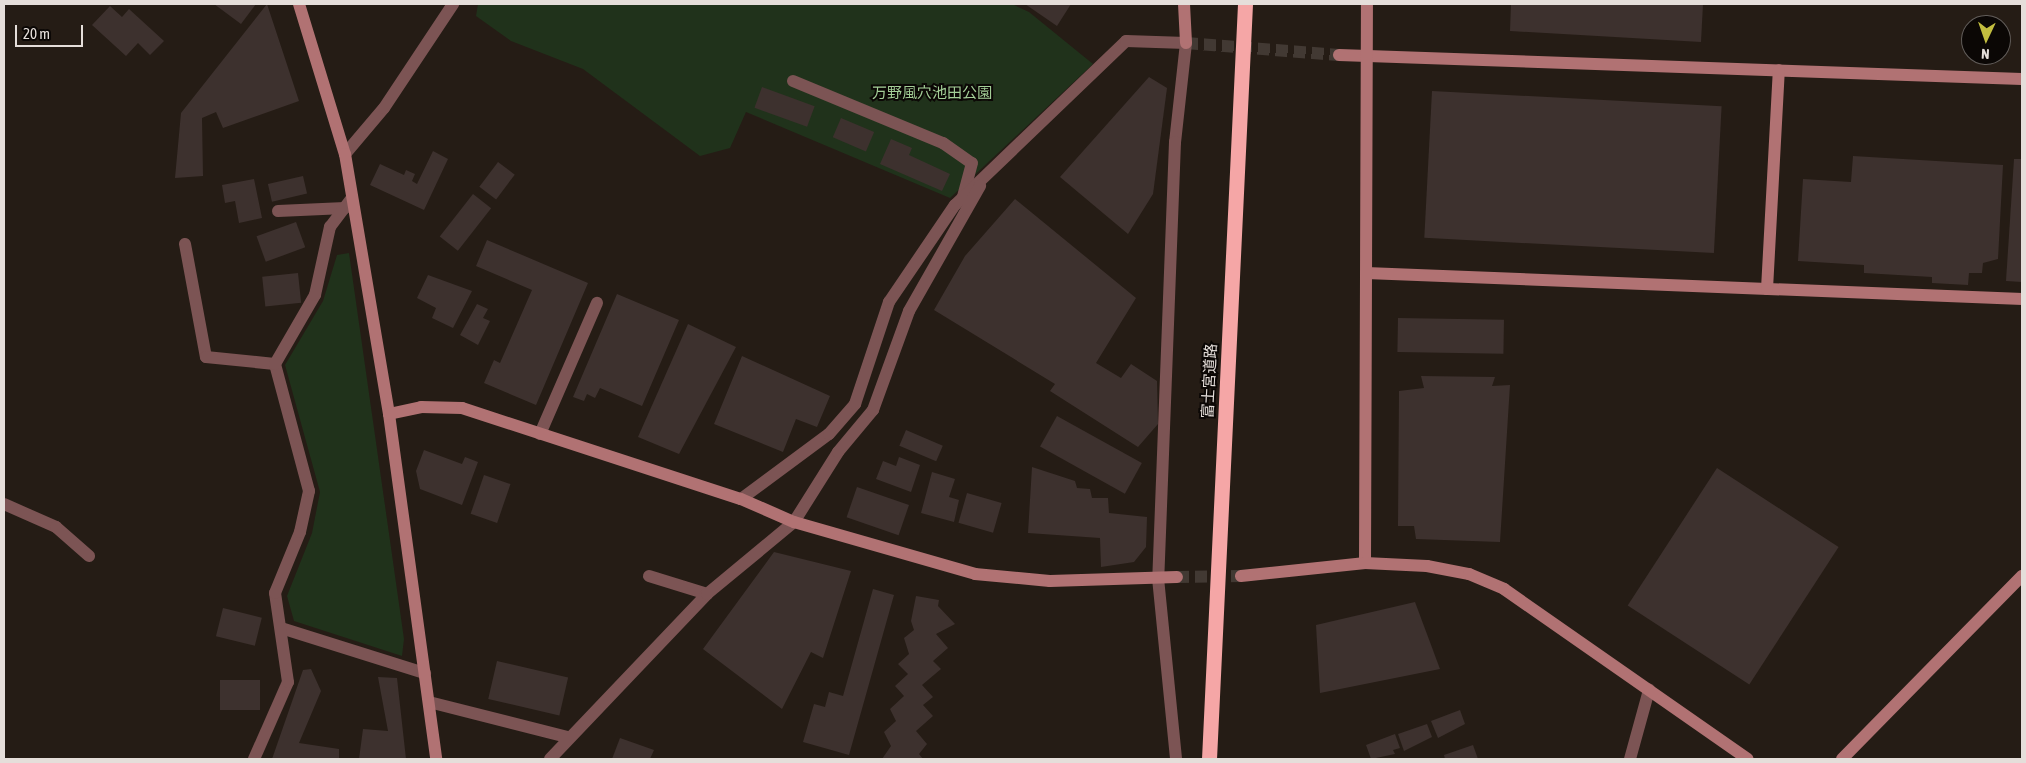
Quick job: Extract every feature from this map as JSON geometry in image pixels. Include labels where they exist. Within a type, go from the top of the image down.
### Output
[{"type":"highway","name":"富士宮道路","points":[[1209,759],[1245,4]]},
{"type":"street","points":[[299,4],[345,154],[348,203],[389,414],[436,759]]},
{"type":"street","points":[[345,154],[384,108],[453,4]]},
{"type":"street","points":[[1176,759],[1158,578],[1175,142],[1186,43],[1184,4]]},
{"type":"street","points":[[1365,563],[1367,4]]},
{"type":"street","points":[[741,499],[829,434],[855,404],[889,302],[963,197],[1126,41],[1186,43]]},
{"type":"street","points":[[1339,55],[2022,79]]},
{"type":"street","points":[[1767,289],[1779,70]]},
{"type":"street","points":[[793,81],[950,148],[972,164],[963,197]]},
{"type":"street","points":[[550,759],[567,737],[707,594],[794,522],[838,452],[873,410],[909,311],[986,174]]},
{"type":"street","points":[[278,211],[348,203]]},
{"type":"street","points":[[254,759],[288,682],[275,593],[300,532],[309,492],[275,364],[315,295],[330,227],[348,203]]},
{"type":"street","points":[[185,244],[206,356],[275,364]]},
{"type":"street","points":[[1366,273],[2022,299]]},
{"type":"street","points":[[540,434],[597,303]]},
{"type":"street","points":[[389,414],[421,407],[462,408],[741,499],[794,522],[975,574],[1050,581],[1177,577]]},
{"type":"street","points":[[4,504],[56,527],[89,556]]},
{"type":"street","points":[[1241,576],[1365,563],[1427,566],[1469,574],[1504,589],[1748,759]]},
{"type":"street","points":[[649,576],[707,594]]},
{"type":"street","points":[[1842,759],[2022,576]]},
{"type":"street","points":[[281,628],[425,673]]},
{"type":"street","points":[[1630,759],[1649,690]]},
{"type":"street","points":[[428,702],[567,737]]},
{"type":"green space","name":"万野風穴池田公園","points":[[478,4],[1012,4],[1029,12],[1093,64],[950,198],[746,112],[730,148],[700,156],[583,69],[511,41],[476,16]]},
{"type":"green space","points":[[349,253],[404,639],[402,656],[294,621],[287,596],[312,533],[320,492],[285,365],[323,301],[337,255]]},
{"type":"building","points":[[214,4],[256,4],[241,24]]},
{"type":"building","points":[[267,4],[299,101],[223,128],[216,112],[202,118],[203,176],[175,178],[181,113]]},
{"type":"building","points":[[1025,4],[1071,4],[1057,26]]},
{"type":"building","points":[[1511,4],[1703,4],[1701,42],[1510,31]]},
{"type":"building","points":[[110,6],[122,17],[129,9],[164,41],[150,55],[138,43],[126,56],[92,25]]},
{"type":"building","points":[[1149,77],[1167,88],[1153,194],[1128,234],[1060,177]]},
{"type":"building","points":[[762,87],[815,106],[807,127],[754,108]]},
{"type":"building","points":[[1432,91],[1722,106],[1714,253],[1424,238]]},
{"type":"building","points":[[841,118],[874,132],[866,151],[833,137]]},
{"type":"building","points":[[891,139],[912,148],[909,155],[950,174],[942,191],[880,164]]},
{"type":"building","points":[[433,151],[448,159],[424,210],[370,185],[380,164],[404,175],[406,170],[415,174],[412,181],[417,184]]},
{"type":"building","points":[[1853,156],[2003,165],[1998,259],[1983,263],[1982,273],[1969,273],[1968,285],[1932,283],[1932,277],[1864,273],[1864,265],[1798,261],[1803,179],[1851,182]]},
{"type":"building","points":[[2014,159],[2022,159],[2022,282],[2006,281]]},
{"type":"building","points":[[498,162],[515,175],[496,199],[479,187]]},
{"type":"building","points":[[303,176],[307,194],[272,202],[268,184]]},
{"type":"building","points":[[254,179],[262,218],[239,223],[235,201],[225,203],[222,185]]},
{"type":"building","points":[[473,194],[491,208],[458,251],[440,237]]},
{"type":"building","points":[[1015,199],[1136,298],[1096,363],[1121,378],[1131,364],[1157,381],[1158,424],[1138,447],[1050,391],[1055,384],[934,310],[965,256]]},
{"type":"building","points":[[296,222],[305,247],[266,262],[257,236]]},
{"type":"building","points":[[487,240],[588,283],[536,405],[484,383],[494,360],[500,363],[532,290],[476,266]]},
{"type":"building","points":[[298,273],[301,303],[265,307],[262,277]]},
{"type":"building","points":[[428,275],[472,291],[453,328],[432,318],[436,308],[417,298]]},
{"type":"building","points":[[617,294],[679,320],[642,406],[600,388],[595,398],[587,394],[584,401],[573,397]]},
{"type":"building","points":[[477,304],[488,309],[483,318],[490,321],[478,345],[460,335]]},
{"type":"building","points":[[1398,318],[1504,320],[1503,354],[1397,352]]},
{"type":"building","points":[[688,324],[736,347],[679,454],[638,437]]},
{"type":"building","points":[[742,356],[830,396],[817,427],[796,419],[783,452],[714,424]]},
{"type":"building","points":[[1421,376],[1495,377],[1492,386],[1510,385],[1500,542],[1416,539],[1414,526],[1398,526],[1399,391],[1424,388]]},
{"type":"building","points":[[1057,416],[1142,463],[1125,494],[1040,447]]},
{"type":"building","points":[[906,430],[943,446],[936,461],[899,446]]},
{"type":"building","points":[[424,450],[462,464],[465,457],[478,462],[462,505],[420,489],[416,471]]},
{"type":"building","points":[[899,457],[920,465],[911,492],[876,479],[883,461],[896,466]]},
{"type":"building","points":[[1032,467],[1075,481],[1077,488],[1090,489],[1092,498],[1108,498],[1109,513],[1147,517],[1146,547],[1134,562],[1101,567],[1100,538],[1028,533]]},
{"type":"building","points":[[1717,468],[1839,547],[1749,685],[1628,606]]},
{"type":"building","points":[[932,472],[955,479],[949,497],[959,500],[954,522],[921,513]]},
{"type":"building","points":[[484,475],[510,484],[497,523],[471,514]]},
{"type":"building","points":[[857,487],[909,505],[899,535],[847,517]]},
{"type":"building","points":[[967,493],[1002,503],[993,533],[958,523]]},
{"type":"building","points":[[774,552],[851,571],[823,658],[811,652],[782,709],[703,649]]},
{"type":"building","points":[[873,589],[894,595],[849,755],[803,742],[814,704],[825,707],[829,692],[843,696]]},
{"type":"building","points":[[916,596],[939,600],[938,606],[955,624],[936,634],[948,648],[933,661],[941,669],[922,685],[933,697],[923,705],[933,716],[916,731],[927,744],[919,754],[923,759],[882,759],[891,746],[884,732],[896,721],[890,709],[904,696],[895,686],[908,674],[898,664],[909,654],[904,638],[914,630],[911,621]]},
{"type":"building","points":[[1415,602],[1440,669],[1320,693],[1316,625]]},
{"type":"building","points":[[223,608],[262,618],[255,646],[216,636]]},
{"type":"building","points":[[497,661],[568,677],[559,715],[488,699]]},
{"type":"building","points":[[311,669],[321,691],[299,743],[339,749],[339,759],[272,759],[303,670]]},
{"type":"building","points":[[378,677],[397,678],[406,759],[359,759],[363,729],[388,731]]},
{"type":"building","points":[[220,680],[260,680],[260,710],[220,710]]},
{"type":"building","points":[[1460,710],[1465,724],[1438,738],[1431,721]]},
{"type":"building","points":[[1427,724],[1432,737],[1404,751],[1398,734]]},
{"type":"building","points":[[1395,734],[1400,748],[1393,750],[1395,754],[1371,759],[1366,745]]},
{"type":"building","points":[[620,738],[654,750],[650,759],[612,759]]},
{"type":"building","points":[[1473,745],[1478,759],[1445,759],[1444,755]]},
{"type":"tunnel","points":[[1186,43],[1339,55]]},
{"type":"tunnel","points":[[1177,577],[1241,576]]}]
